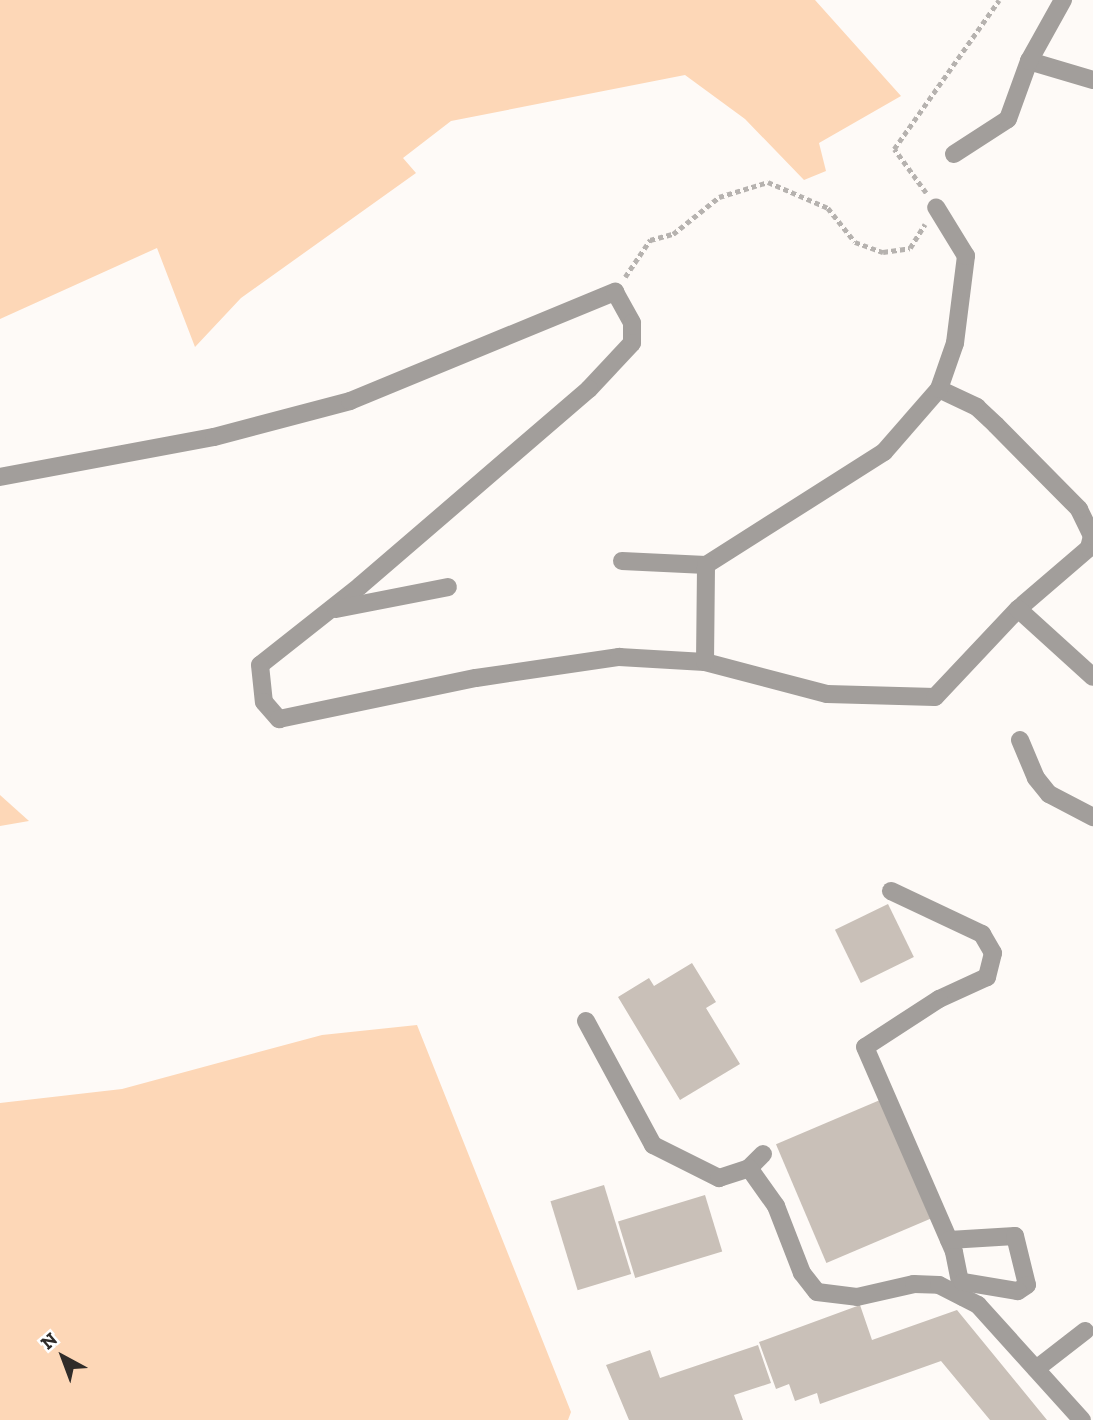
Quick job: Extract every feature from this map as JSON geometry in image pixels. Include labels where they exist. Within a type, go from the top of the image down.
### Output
[{"type":"street","points":[[954,155],[1008,119],[1030,61],[1063,0]]},
{"type":"street","points":[[1030,61],[1093,80]]},
{"type":"street","points":[[622,561],[706,565],[884,452],[939,389],[955,343],[966,256],[936,207]]},
{"type":"street","points":[[0,477],[214,437],[350,401],[615,292],[632,323],[632,343],[589,389],[332,610],[260,665],[264,702],[279,719],[476,678],[606,659],[705,662],[827,694],[935,697],[1018,609],[1088,548],[1092,536],[1087,522],[987,416],[939,389]]},
{"type":"street","points":[[705,662],[706,565]]},
{"type":"street","points":[[332,610],[448,587]]},
{"type":"street","points":[[1018,609],[1093,677]]},
{"type":"street","points":[[1020,740],[1036,778],[1049,794],[1093,817]]},
{"type":"street","points":[[891,891],[982,934],[993,953],[987,977],[939,999],[865,1047],[949,1240],[963,1289],[1082,1420]]},
{"type":"street","points":[[586,1021],[653,1145],[719,1178],[748,1168],[762,1154]]},
{"type":"street","points":[[748,1168],[776,1206],[802,1273],[817,1292],[857,1297],[914,1284],[1018,1291],[1027,1284],[1015,1236],[1008,1233],[949,1240]]},
{"type":"street","points":[[1036,1369],[1085,1331]]},
{"type":"path","points":[[615,292],[650,240],[673,234],[719,197],[768,182],[828,208],[855,242],[883,252],[910,248],[936,207],[894,149],[999,0]]},
{"type":"shaded area","points":[[0,0],[815,0],[901,96],[819,143],[826,171],[804,180],[745,119],[685,75],[451,121],[403,158],[416,173],[241,298],[195,347],[157,248],[0,319]]},
{"type":"shaded area","points":[[0,795],[29,821],[0,826]]},
{"type":"shaded area","points":[[417,1025],[571,1412],[568,1420],[0,1420],[0,1103],[122,1089],[322,1035]]},
{"type":"building","points":[[888,904],[914,957],[861,983],[835,930]]},
{"type":"building","points":[[692,963],[716,1002],[706,1008],[740,1064],[680,1100],[618,997],[649,978],[654,986]]},
{"type":"building","points":[[880,1100],[930,1219],[826,1263],[776,1144]]},
{"type":"building","points":[[604,1185],[631,1274],[578,1290],[550,1201]]},
{"type":"building","points":[[705,1195],[722,1251],[635,1278],[618,1222]]},
{"type":"building","points":[[860,1305],[872,1340],[957,1310],[1047,1420],[990,1420],[941,1361],[820,1404],[817,1393],[795,1401],[789,1384],[776,1389],[759,1342]]},
{"type":"building","points":[[758,1345],[771,1383],[734,1395],[743,1420],[629,1420],[606,1365],[650,1350],[660,1378]]}]
